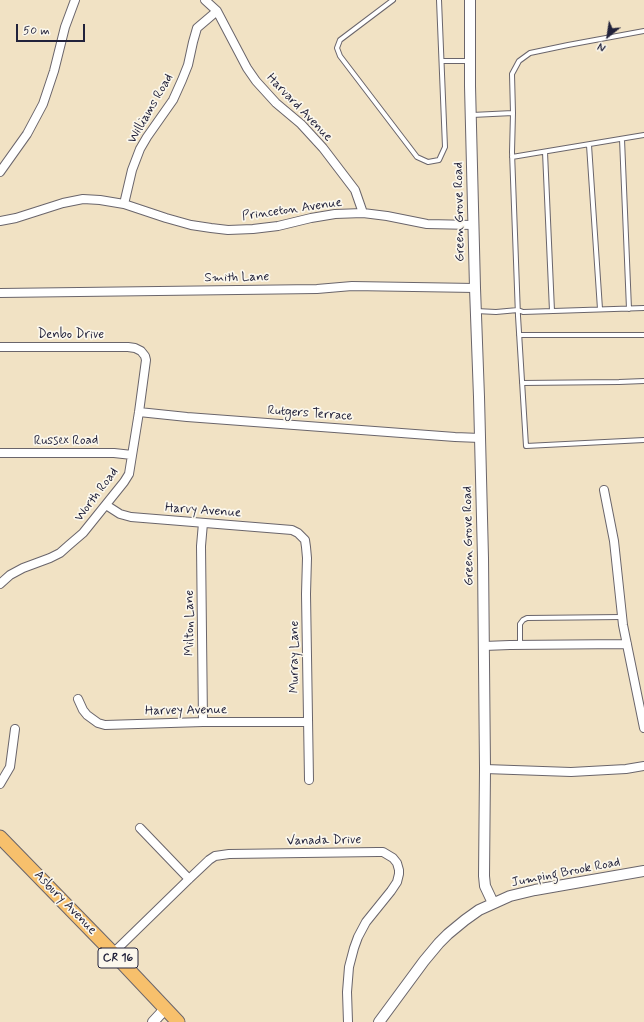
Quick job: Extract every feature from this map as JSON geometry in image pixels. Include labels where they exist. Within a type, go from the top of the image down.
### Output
[{"type":"main road","name":"Asbury Avenue","points":[[0,838],[113,953],[178,1022]]},
{"type":"street","points":[[0,172],[27,134],[43,104],[54,71],[65,27],[75,0]]},
{"type":"street","name":"Harvard Avenue","points":[[204,0],[217,11],[247,68],[256,81],[276,103],[301,124],[323,148],[354,190],[363,213]]},
{"type":"street","name":"Green Grove Road","points":[[470,0],[473,225],[480,438],[484,646],[484,876],[485,886],[493,903]]},
{"type":"street","name":"Williams Road","points":[[124,204],[132,170],[140,149],[146,137],[173,100],[188,65],[197,28],[217,11]]},
{"type":"street","name":"Princeton Avenue","points":[[0,220],[16,218],[63,203],[83,200],[100,200],[124,204],[191,225],[228,230],[252,230],[335,214],[363,213],[427,224],[473,225]]},
{"type":"street","name":"Smith Lane","points":[[0,293],[317,289],[352,286],[475,288]]},
{"type":"street","name":"Denbo Drive","points":[[0,347],[128,347],[141,351]]},
{"type":"street","name":"Worth Road","points":[[0,584],[23,568],[40,563],[60,553],[83,533],[129,474],[146,360],[141,351]]},
{"type":"street","name":"Rutgers Terrace","points":[[139,412],[218,420],[433,436],[480,438]]},
{"type":"street","name":"Russex Road","points":[[0,453],[114,453],[132,455]]},
{"type":"street","points":[[604,490],[614,541],[622,617],[641,700],[644,728]]},
{"type":"street","name":"Harvy Avenue","points":[[106,505],[120,514],[131,518],[292,530],[301,535]]},
{"type":"street","name":"Milton Lane","points":[[203,523],[201,546],[203,722]]},
{"type":"street","name":"Murray Lane","points":[[301,535],[305,540],[307,558],[308,780]]},
{"type":"street","points":[[484,646],[627,644]]},
{"type":"street","name":"Harvey Avenue","points":[[78,699],[87,715],[98,723],[105,725],[203,722],[307,722]]},
{"type":"street","points":[[0,784],[10,767],[16,729]]},
{"type":"street","points":[[485,770],[571,772],[644,766]]},
{"type":"street","points":[[140,828],[189,879]]},
{"type":"street","name":"Vanada Drive","points":[[113,953],[189,879],[215,856],[222,854],[378,852],[393,858],[397,863],[399,874],[397,882],[366,922],[354,948],[349,967],[347,992],[348,1022]]},
{"type":"street","name":"Jumping Brook Road","points":[[493,903],[510,896],[535,890],[644,871]]},
{"type":"street","points":[[379,1022],[439,943],[465,920],[479,910],[493,903]]},
{"type":"street","points":[[153,1022],[165,1009]]},
{"type":"lane","points":[[393,0],[340,40],[337,48],[340,56],[417,157],[428,162],[439,160],[445,147],[439,0]]},
{"type":"lane","points":[[644,31],[530,53],[519,61],[512,74],[512,157],[519,335],[526,446],[644,440]]},
{"type":"lane","points":[[442,61],[470,61]]},
{"type":"lane","points":[[471,115],[513,113]]},
{"type":"lane","points":[[512,157],[644,135]]},
{"type":"lane","points":[[622,139],[629,309]]},
{"type":"lane","points":[[589,144],[600,309]]},
{"type":"lane","points":[[545,152],[552,311]]},
{"type":"lane","points":[[476,311],[496,312],[518,310],[522,312],[644,308]]},
{"type":"lane","points":[[519,335],[644,335]]},
{"type":"lane","points":[[522,383],[644,381]]},
{"type":"lane","points":[[520,645],[520,624],[527,618],[622,617]]}]
